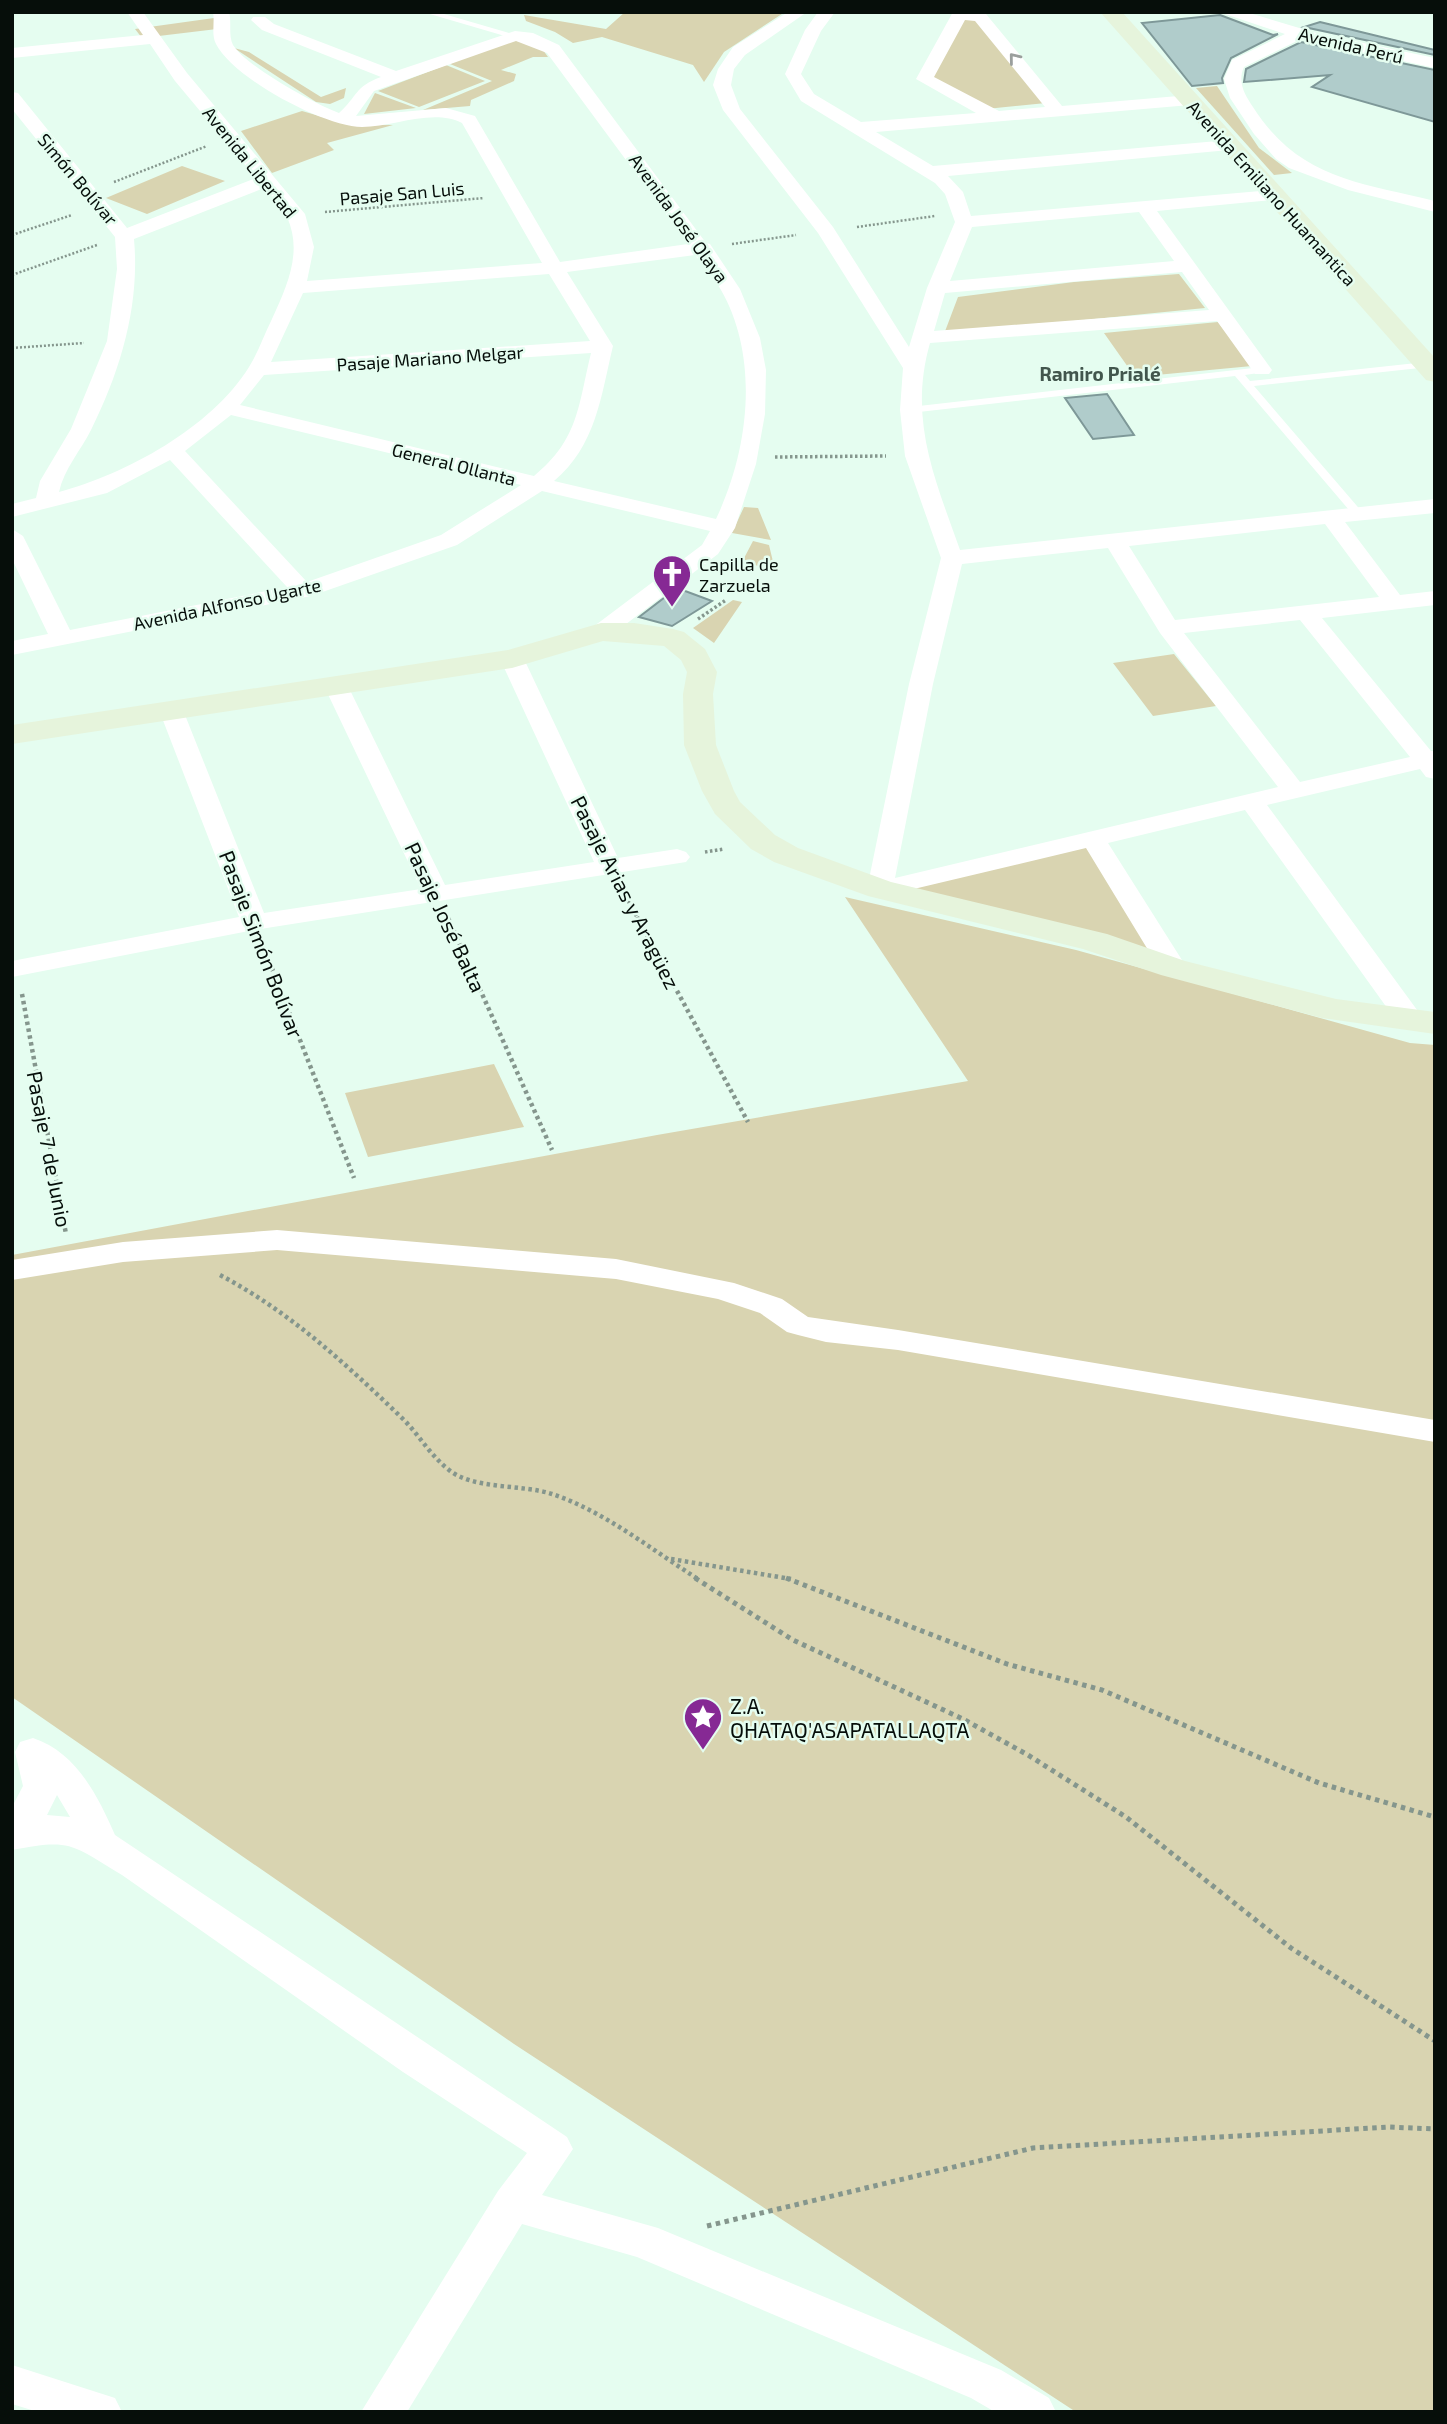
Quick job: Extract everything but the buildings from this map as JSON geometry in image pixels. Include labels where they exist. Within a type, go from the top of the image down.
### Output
[{"type":"street","name":"Avenida Libertad","points":[[12,511],[99,488],[173,450],[227,408],[258,369],[296,288],[305,247],[296,214],[229,137],[135,12]]},
{"type":"street","points":[[221,12],[220,36],[236,59],[303,104],[342,119],[369,122],[442,113],[463,115],[469,120],[510,196],[603,346]]},
{"type":"street","points":[[799,12],[739,51],[726,69],[722,85],[732,110],[826,231],[913,368]]},
{"type":"street","points":[[827,12],[813,30],[793,74],[807,97],[931,172],[954,192],[964,222],[962,233],[937,288],[913,368],[909,410],[915,456],[952,558],[921,684],[880,889]]},
{"type":"street","name":"Avenida Emiliano Huamantica","points":[[1110,12],[1431,369]]},
{"type":"street","name":"Avenida Perú","points":[[1227,12],[1300,33],[1435,63]]},
{"type":"street","points":[[996,116],[925,79],[960,13],[980,17],[1057,111]]},
{"type":"street","points":[[257,16],[268,27],[396,77]]},
{"type":"street","points":[[1300,33],[1238,64],[1231,73],[1231,82],[1253,121],[1281,154],[1313,173],[1435,207]]},
{"type":"street","points":[[342,119],[357,106],[367,88],[515,36]]},
{"type":"street","name":"Avenida José Olaya","points":[[515,36],[527,37],[553,49],[703,248],[730,289],[747,324],[756,368],[747,457],[724,528]]},
{"type":"street","points":[[12,53],[154,39]]},
{"type":"street","name":"Simón Bolívar","points":[[12,97],[124,236],[127,268],[117,341],[81,429],[51,481],[46,503]]},
{"type":"street","points":[[856,128],[1190,100]]},
{"type":"street","points":[[931,172],[1229,145]]},
{"type":"street","points":[[124,236],[267,180]]},
{"type":"street","points":[[964,222],[1273,195]]},
{"type":"street","points":[[1144,206],[1262,370]]},
{"type":"street","points":[[296,288],[556,268],[703,248]]},
{"type":"street","points":[[937,288],[1186,266]]},
{"type":"street","points":[[923,338],[1221,315]]},
{"type":"street","name":"Pasaje Mariano Melgar","points":[[258,369],[603,346]]},
{"type":"street","name":"Avenida Alfonso Ugarte","points":[[12,648],[303,591],[449,540],[536,485],[565,461],[581,435],[603,346]]},
{"type":"street","name":"General Ollanta","points":[[227,408],[536,485],[724,528]]},
{"type":"street","points":[[173,450],[303,591]]},
{"type":"street","points":[[952,558],[1435,506]]},
{"type":"street","points":[[1331,517],[1394,602]]},
{"type":"street","points":[[601,632],[710,549],[724,528]]},
{"type":"street","points":[[12,536],[62,638]]},
{"type":"street","points":[[1114,540],[1168,628],[1294,791]]},
{"type":"street","points":[[1168,628],[1435,598]]},
{"type":"street","points":[[880,889],[1294,791],[1432,764],[1307,614]]},
{"type":"street","points":[[12,735],[512,659],[601,632],[634,632],[673,638],[694,655],[702,672],[698,694],[700,746],[706,765],[727,807],[763,842],[786,855],[880,889],[1096,942],[1172,968],[1335,1010],[1423,1021]]},
{"type":"street","name":"Pasaje Arias y Aragüez","points":[[512,659],[609,866]]},
{"type":"street","name":"Pasaje José Balta","points":[[336,686],[436,893]]},
{"type":"street","name":"Pasaje Simón Bolívar","points":[[171,710],[254,922]]},
{"type":"street","points":[[1251,801],[1423,1021]]},
{"type":"street","points":[[1093,839],[1172,968]]},
{"type":"street","points":[[14,964],[254,922],[677,857]]},
{"type":"street","points":[[12,1270],[123,1252],[277,1240],[616,1269],[723,1290],[771,1306],[798,1325],[826,1332],[898,1340],[1435,1431]]},
{"type":"street","points":[[12,1831],[29,1813],[42,1792],[43,1776],[33,1752],[48,1760],[76,1790],[101,1845]]},
{"type":"street","points":[[12,1836],[66,1828],[101,1845],[135,1865],[417,2060],[553,2149],[512,2204],[383,2412]]},
{"type":"street","points":[[512,2204],[643,2241],[986,2384],[1034,2412]]},
{"type":"street","points":[[12,2384],[100,2412]]},
{"type":"lane","points":[[427,12],[515,36]]},
{"type":"lane","points":[[1247,383],[1431,369]]},
{"type":"lane","points":[[909,410],[1262,370]]},
{"type":"lane","points":[[1238,373],[1359,514]]},
{"type":"path","points":[[12,235],[229,137]]},
{"type":"path","name":"Pasaje San Luis","points":[[296,214],[510,196]]},
{"type":"path","points":[[12,275],[124,236]]},
{"type":"path","points":[[12,348],[117,341]]},
{"type":"path","points":[[747,457],[915,456]]},
{"type":"path","name":"Pasaje Arias y Aragüez","points":[[609,866],[748,1122]]},
{"type":"path","name":"Pasaje José Balta","points":[[436,893],[552,1150]]},
{"type":"path","name":"Pasaje Simón Bolívar","points":[[254,922],[354,1178]]},
{"type":"path","name":"Pasaje 7 de Junio","points":[[14,964],[71,1262]]},
{"type":"path","points":[[211,1271],[242,1286],[311,1332],[407,1423],[419,1441],[451,1472],[492,1485],[549,1493],[583,1506],[793,1640],[963,1719],[1028,1755],[1126,1817],[1291,1948],[1435,2041]]},
{"type":"path","points":[[666,1558],[788,1578],[1007,1664],[1102,1690],[1320,1783],[1435,1817]]},
{"type":"path","points":[[643,2241],[865,2191],[1033,2148],[1362,2129],[1435,2129]]},
{"type":"shaded area","points":[[625,12],[785,12],[724,52],[704,82],[693,65],[602,37],[573,43],[555,32],[526,21],[524,15],[606,29]]},
{"type":"shaded area","points":[[214,18],[217,29],[142,38],[135,29]]},
{"type":"shaded area","points":[[961,18],[979,19],[1046,103],[986,109],[932,77]]},
{"type":"shaded area","points":[[516,40],[543,50],[548,57],[533,57],[501,70],[516,74],[514,81],[471,100],[470,106],[423,110],[492,81],[450,64],[501,41]]},
{"type":"shaded area","points":[[234,48],[249,52],[321,97],[346,88],[344,98],[330,104],[316,102]]},
{"type":"shaded area","points":[[446,65],[485,81],[419,107],[378,91]]},
{"type":"shaded area","points":[[1217,86],[1259,148],[1292,173],[1274,175],[1196,88]]},
{"type":"shaded area","points":[[375,93],[416,108],[364,114]]},
{"type":"shaded area","points":[[302,111],[347,124],[393,125],[327,143],[334,150],[272,173],[241,131]]},
{"type":"shaded area","points":[[182,166],[225,181],[147,214],[106,198]]},
{"type":"shaded area","points":[[1179,274],[1205,308],[944,334],[958,297],[1074,282]]},
{"type":"shaded area","points":[[1218,322],[1252,366],[1135,377],[1104,333]]},
{"type":"shaded area","points":[[744,507],[758,508],[771,540],[732,533]]},
{"type":"shaded area","points":[[753,541],[769,545],[775,570],[742,562]]},
{"type":"shaded area","points":[[733,600],[742,602],[714,643],[693,628]]},
{"type":"shaded area","points":[[1174,654],[1216,706],[1153,716],[1113,663]]},
{"type":"shaded area","points":[[1093,839],[1173,968],[880,889]]},
{"type":"shaded area","points":[[845,897],[1076,950],[1410,1043],[1435,1045],[1435,2412],[1076,2412],[514,2044],[12,1697],[12,1255],[657,1135],[968,1081]]},
{"type":"shaded area","points":[[494,1064],[524,1127],[368,1157],[345,1093]]},
{"type":"place","name":"Capilla de Zarzuela","points":[[672,608]]},
{"type":"place","name":"Z.A. QHATAQ'ASAPATALLAQTA","points":[[703,1751]]},
{"type":"district","name":"Ramiro Prialé","points":[[1100,373]]}]
